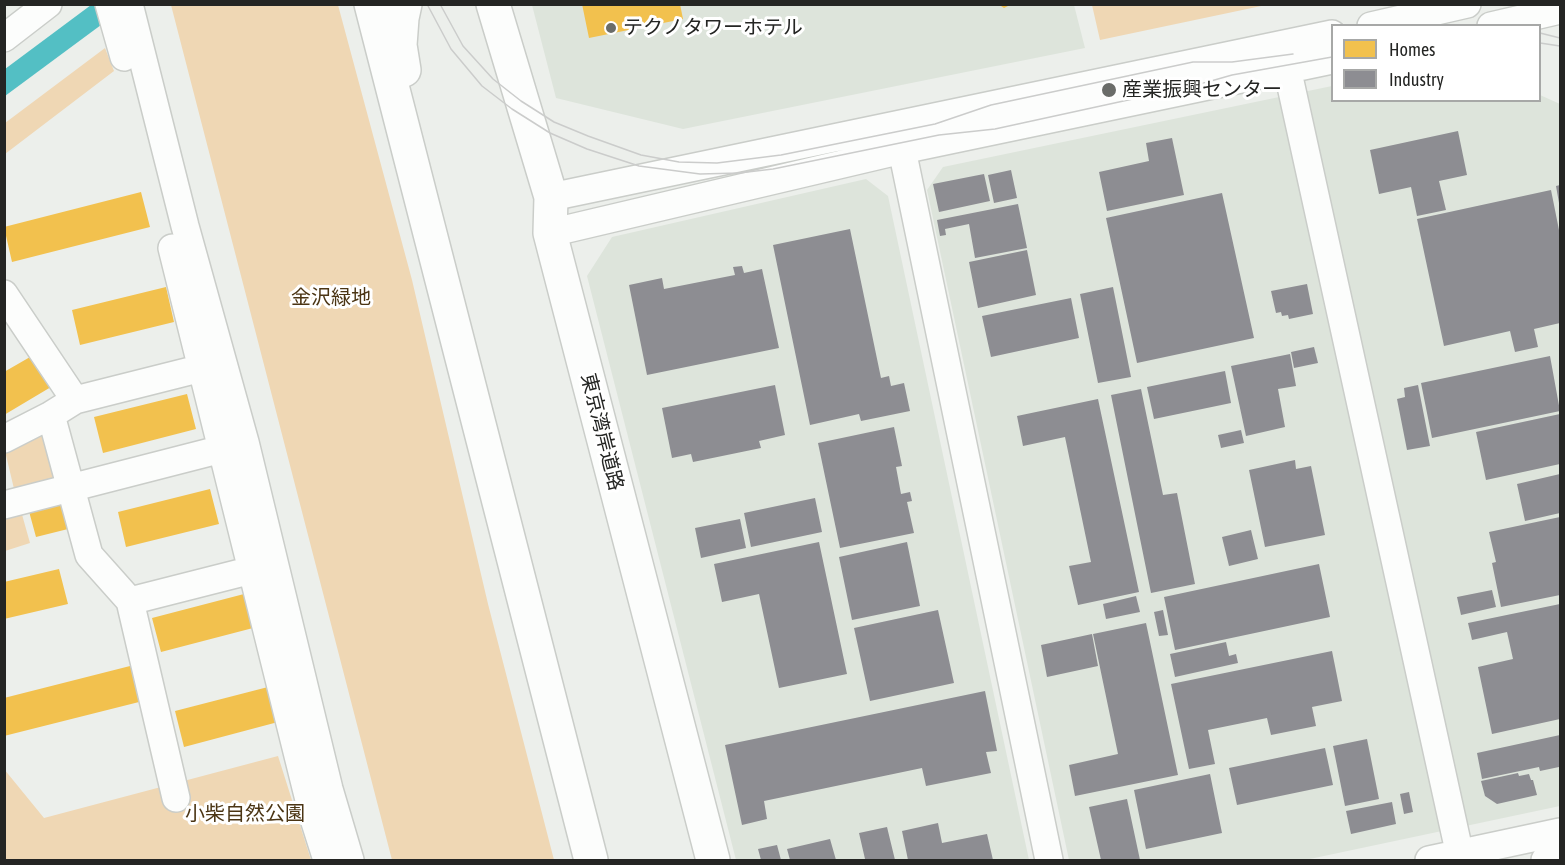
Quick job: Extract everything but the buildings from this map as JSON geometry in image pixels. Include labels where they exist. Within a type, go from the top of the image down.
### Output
[{"type":"highway","points":[[371,4],[591,861]]},
{"type":"highway","points":[[405,4],[400,45],[405,79],[433,204],[438,258]]},
{"type":"highway","name":"東京湾岸道路","points":[[493,4],[551,197],[550,233],[713,861]]},
{"type":"street","points":[[4,38],[48,4]]},
{"type":"street","points":[[109,4],[127,20],[185,226],[245,442],[329,789],[350,861]]},
{"type":"street","points":[[1380,24],[1467,4]]},
{"type":"street","points":[[1500,24],[1560,10]]},
{"type":"street","points":[[127,20],[129,74],[313,816],[327,861]]},
{"type":"street","points":[[1285,58],[1331,35]]},
{"type":"street","points":[[551,197],[899,138],[1285,58],[1331,60]]},
{"type":"street","points":[[1285,58],[1460,857]]},
{"type":"street","points":[[550,233],[899,138]]},
{"type":"street","points":[[899,138],[1049,861]]},
{"type":"street","points":[[4,294],[75,400]]},
{"type":"street","points":[[4,439],[75,400],[202,368]]},
{"type":"street","points":[[51,415],[89,555],[130,601],[176,798]]},
{"type":"street","points":[[4,505],[222,449]]},
{"type":"street","points":[[130,601],[252,570]]},
{"type":"street","points":[[1429,861],[1460,857],[1560,832]]},
{"type":"street","points":[[1545,861],[1560,857]]},
{"type":"shaded area","points":[[532,5],[1074,5],[1085,48],[683,129],[556,98]]},
{"type":"shaded area","points":[[1331,86],[1331,102],[1541,102],[1541,95],[1560,104],[1560,806],[1305,860],[1069,860],[927,190],[943,167]]},
{"type":"shaded area","points":[[866,179],[888,196],[1029,860],[736,860],[587,276],[612,237]]},
{"type":"green space","points":[[1092,4],[1266,5],[1100,40]]},
{"type":"green space","name":"金沢緑地","points":[[171,5],[338,5],[412,280],[488,604],[554,860],[392,860]]},
{"type":"green space","points":[[105,48],[114,71],[5,154],[5,123]]},
{"type":"green space","points":[[43,427],[57,483],[15,493],[5,451]]},
{"type":"green space","points":[[21,511],[30,543],[5,551],[5,515]]},
{"type":"green space","name":"小柴自然公園","points":[[278,756],[311,860],[5,860],[4,769],[44,818]]},
{"type":"water","points":[[91,5],[128,5],[5,96],[5,69]]},
{"type":"tram line","points":[[427,4],[451,49],[482,86],[512,109],[550,133],[587,149],[639,166],[700,174],[773,169],[939,135],[995,129],[1197,85],[1232,75],[1331,57]]},
{"type":"tram line","points":[[440,4],[463,46],[493,79],[521,101],[554,122],[588,136],[641,155],[679,162],[717,163],[781,155],[935,124],[991,105],[1193,62],[1232,62],[1293,54]]},
{"type":"tram line","points":[[1541,33],[1560,38]]},
{"type":"tram line","points":[[1541,43],[1560,46]]},
{"type":"place","name":"テクノタワーホテル","points":[[611,28]]},
{"type":"place","name":"産業振興センター","points":[[1109,90]]}]
